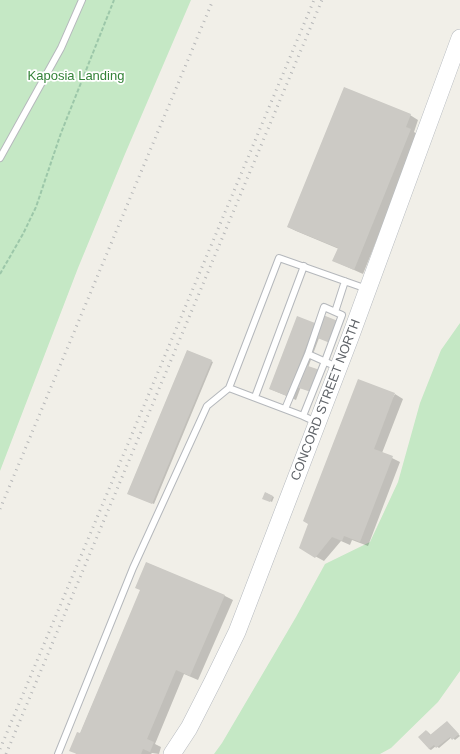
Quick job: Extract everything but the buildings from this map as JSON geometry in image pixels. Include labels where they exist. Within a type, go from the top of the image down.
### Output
[{"type":"main road","name":"CONCORD STREET NORTH","points":[[172,754],[192,721],[237,632],[310,419],[332,364],[368,289],[460,38]]},
{"type":"lane","points":[[0,158],[61,48],[82,0]]},
{"type":"lane","points":[[58,754],[133,568],[207,406],[229,388],[279,258],[368,289]]},
{"type":"lane","points":[[255,397],[304,266]]},
{"type":"lane","points":[[334,312],[345,281]]},
{"type":"lane","points":[[285,409],[308,354],[324,307],[342,315],[332,364],[308,354]]},
{"type":"lane","points":[[229,388],[310,419]]},
{"type":"path","points":[[0,274],[23,234],[36,207],[61,133],[114,0]]},
{"type":"green space","name":"Kaposia Landing","points":[[0,0],[191,0],[78,268],[0,471]]},
{"type":"green space","points":[[460,323],[460,671],[438,702],[391,748],[380,754],[214,754],[222,743],[296,617],[325,564],[370,542],[398,482],[420,403],[441,350]]},
{"type":"railway","points":[[0,509],[213,0]]},
{"type":"railway","points":[[0,749],[314,0]]},
{"type":"railway","points":[[6,754],[322,0]]}]
